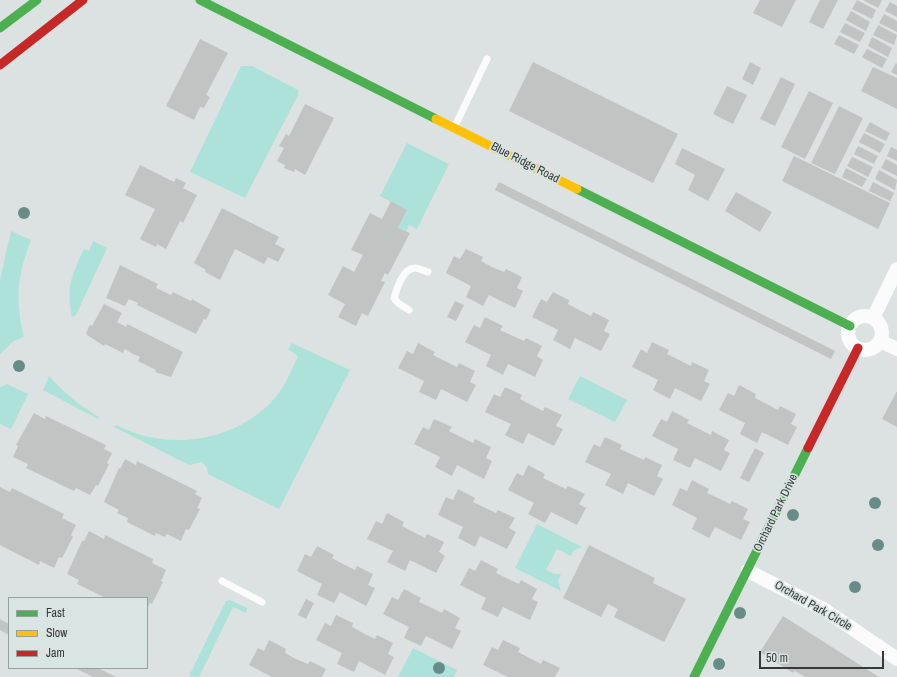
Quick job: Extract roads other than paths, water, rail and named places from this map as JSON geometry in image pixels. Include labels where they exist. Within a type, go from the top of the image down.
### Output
[{"type":"street","points":[[0,28],[37,0]]},
{"type":"street","points":[[0,65],[82,0]]},
{"type":"street","name":"Blue Ridge Road","points":[[200,0],[850,326]]},
{"type":"street","points":[[873,318],[897,269]]},
{"type":"street","points":[[860,317],[873,318],[881,328],[880,341],[871,349],[858,348],[849,339],[850,326],[854,320],[860,317]]},
{"type":"street","points":[[880,341],[897,349]]},
{"type":"street","name":"Orchard Park Drive","points":[[694,677],[858,348]]},
{"type":"street","name":"Orchard Park Circle","points":[[748,570],[825,610],[897,659]]},
{"type":"lane","points":[[454,128],[487,59]]},
{"type":"lane","points":[[409,310],[398,303],[394,298],[405,273],[408,270],[416,268],[428,272]]},
{"type":"lane","points":[[222,581],[262,602]]}]
